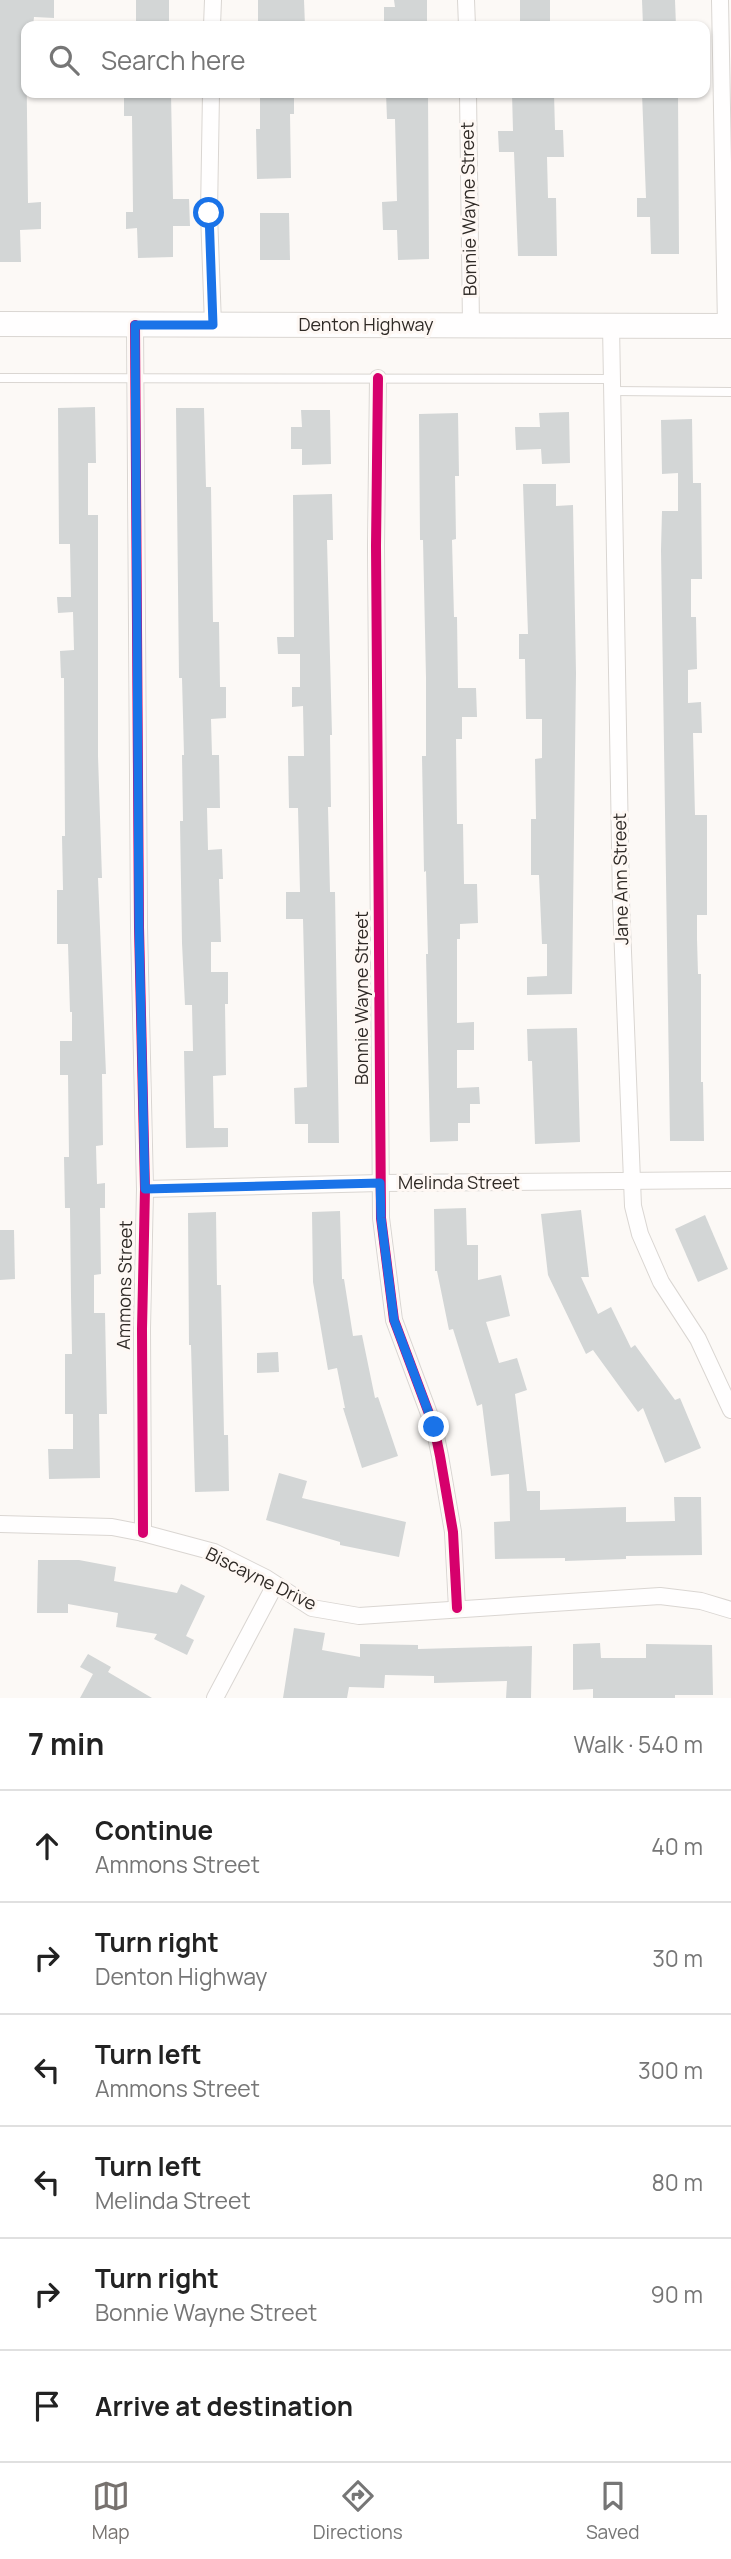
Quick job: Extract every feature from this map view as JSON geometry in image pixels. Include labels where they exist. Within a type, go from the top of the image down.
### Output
[{"type":"main road","name":"Denton Highway","points":[[0,324],[729,326]]},
{"type":"street","points":[[212,21],[213,0]]},
{"type":"street","points":[[466,0],[467,21]]},
{"type":"street","points":[[719,0],[729,326]]},
{"type":"street","points":[[211,98],[209,213],[213,325]]},
{"type":"street","name":"Bonnie Wayne Street","points":[[467,98],[471,325]]},
{"type":"street","name":"Ammons Street","points":[[135,325],[139,913],[145,1189],[142,1329],[143,1533]]},
{"type":"street","name":"Jane Ann Street","points":[[611,325],[621,901],[633,1206],[640,1234],[662,1282],[698,1339],[731,1410]]},
{"type":"street","name":"Bonnie Wayne Street","points":[[378,378],[376,546],[381,1218],[394,1320],[434,1427],[440,1456],[453,1532],[457,1608]]},
{"type":"street","name":"Melinda Street","points":[[145,1189],[380,1183],[731,1180]]},
{"type":"street","name":"Biscayne Drive","points":[[0,1524],[112,1527],[143,1533],[214,1552],[266,1578],[312,1608],[359,1616],[660,1595],[701,1601],[731,1611]]},
{"type":"street","points":[[215,1698],[275,1585]]},
{"type":"lane","points":[[0,379],[378,378],[612,385],[731,392]]},
{"type":"building","points":[[0,0],[54,0],[54,18],[34,17],[34,21],[21,21],[21,98],[27,98],[28,203],[41,202],[41,229],[20,230],[21,262],[0,262]]},
{"type":"building","points":[[136,0],[169,0],[169,21],[136,21]]},
{"type":"building","points":[[258,0],[304,0],[305,21],[258,21]]},
{"type":"building","points":[[394,0],[427,0],[427,21],[384,21],[384,7],[395,7]]},
{"type":"building","points":[[520,0],[550,0],[550,21],[520,21]]},
{"type":"building","points":[[642,0],[675,0],[676,21],[643,21]]},
{"type":"building","points":[[124,98],[171,98],[173,199],[189,199],[190,226],[173,226],[173,257],[138,258],[137,228],[126,229],[126,212],[133,212],[132,116],[124,116]]},
{"type":"building","points":[[260,98],[294,98],[294,114],[290,114],[291,178],[257,179],[256,129],[260,129]]},
{"type":"building","points":[[386,98],[428,98],[429,259],[398,260],[397,230],[383,230],[382,202],[397,201],[395,119],[387,119]]},
{"type":"building","points":[[512,98],[554,98],[555,130],[563,130],[564,157],[547,157],[548,198],[556,198],[557,256],[518,256],[514,152],[499,152],[498,131],[513,131]]},
{"type":"building","points":[[642,98],[678,98],[679,254],[651,254],[650,217],[637,217],[637,198],[646,198]]},
{"type":"building","points":[[260,213],[289,213],[290,260],[260,260]]},
{"type":"building","points":[[95,407],[96,463],[88,463],[88,515],[98,515],[98,756],[102,878],[98,878],[106,1074],[102,1074],[103,1145],[96,1146],[97,1184],[105,1183],[105,1208],[100,1208],[101,1274],[94,1275],[94,1313],[105,1313],[107,1414],[99,1414],[100,1478],[49,1479],[48,1449],[73,1449],[73,1414],[65,1414],[65,1354],[72,1354],[70,1208],[65,1208],[64,1157],[69,1157],[68,1075],[60,1075],[60,1041],[72,1041],[72,1012],[68,944],[57,944],[57,890],[63,890],[62,836],[65,836],[64,678],[61,678],[60,651],[74,650],[73,612],[58,613],[57,597],[71,597],[70,544],[59,544],[58,408]]},
{"type":"building","points":[[176,408],[204,408],[206,487],[211,487],[213,622],[219,622],[220,687],[226,687],[226,718],[211,719],[212,755],[219,755],[220,808],[207,808],[208,850],[222,849],[223,879],[219,879],[221,942],[211,942],[211,972],[228,972],[228,1004],[225,1004],[226,1075],[213,1076],[214,1128],[228,1128],[228,1147],[186,1148],[184,1051],[193,1051],[192,1005],[185,1005],[182,943],[180,821],[183,821],[184,755],[182,678],[179,678]]},
{"type":"building","points":[[301,410],[330,410],[331,464],[302,465],[302,449],[291,449],[291,427],[302,427]]},
{"type":"building","points":[[569,412],[570,463],[542,464],[541,449],[516,450],[515,427],[540,427],[539,413]]},
{"type":"building","points":[[458,413],[459,476],[455,476],[456,539],[452,540],[458,688],[476,688],[477,717],[462,717],[462,739],[456,739],[457,824],[463,824],[464,884],[477,884],[478,923],[460,924],[460,939],[457,939],[457,1023],[474,1022],[474,1050],[457,1050],[457,1088],[479,1087],[480,1104],[470,1104],[470,1123],[458,1123],[458,1141],[430,1142],[422,756],[426,756],[426,678],[423,540],[420,540],[419,414]]},
{"type":"building","points":[[692,419],[693,483],[701,483],[702,579],[691,579],[691,617],[696,617],[697,669],[688,670],[688,703],[701,702],[702,733],[693,733],[695,815],[707,815],[707,915],[697,915],[698,974],[701,974],[704,1141],[670,1141],[661,550],[662,511],[678,511],[678,473],[662,474],[661,420]]},
{"type":"building","points":[[523,484],[556,484],[556,506],[573,505],[576,673],[572,994],[527,995],[527,977],[547,976],[547,944],[542,944],[539,875],[531,875],[531,819],[536,819],[535,759],[542,758],[542,719],[526,719],[525,659],[519,659],[519,634],[528,634]]},
{"type":"building","points":[[332,494],[333,540],[327,540],[332,735],[331,807],[328,807],[330,892],[335,892],[339,1143],[308,1143],[308,1124],[295,1124],[294,1088],[307,1087],[303,919],[286,919],[286,892],[300,892],[298,808],[289,808],[288,756],[304,756],[303,706],[292,707],[292,687],[300,687],[300,654],[278,654],[277,637],[294,637],[293,495]]},
{"type":"building","points":[[577,1028],[580,1142],[535,1144],[532,1061],[528,1061],[527,1029]]},
{"type":"building","points":[[466,1208],[467,1245],[478,1245],[478,1280],[501,1275],[510,1316],[486,1322],[499,1363],[517,1358],[527,1390],[515,1394],[527,1491],[540,1491],[540,1510],[626,1507],[626,1522],[675,1521],[674,1497],[701,1497],[702,1555],[626,1556],[626,1559],[565,1561],[565,1558],[495,1559],[494,1522],[510,1521],[509,1474],[491,1476],[482,1404],[477,1406],[453,1329],[449,1330],[435,1271],[434,1209]]},
{"type":"building","points":[[581,1210],[589,1277],[581,1277],[598,1314],[611,1307],[631,1348],[635,1345],[675,1400],[680,1398],[701,1448],[665,1463],[643,1408],[638,1412],[593,1350],[586,1354],[548,1275],[541,1214]]},
{"type":"building","points":[[340,1211],[342,1279],[353,1336],[362,1335],[375,1398],[378,1397],[398,1456],[362,1468],[343,1408],[337,1368],[328,1370],[313,1282],[312,1212]]},
{"type":"building","points":[[216,1212],[217,1285],[221,1285],[224,1435],[228,1435],[229,1491],[195,1492],[189,1345],[188,1213]]},
{"type":"building","points":[[705,1215],[728,1269],[698,1282],[675,1229]]},
{"type":"building","points":[[0,1230],[14,1230],[15,1279],[0,1280]]},
{"type":"building","points":[[278,1352],[279,1372],[257,1373],[257,1353]]},
{"type":"building","points":[[279,1473],[307,1481],[302,1498],[406,1522],[399,1557],[340,1545],[340,1542],[266,1520]]},
{"type":"building","points":[[38,1560],[79,1560],[116,1567],[114,1581],[177,1593],[181,1584],[205,1596],[186,1636],[194,1640],[187,1655],[154,1639],[157,1634],[116,1627],[118,1613],[68,1604],[68,1613],[37,1613]]},
{"type":"building","points":[[294,1628],[325,1633],[322,1650],[360,1657],[360,1644],[418,1645],[418,1649],[532,1646],[531,1698],[506,1698],[507,1681],[434,1683],[434,1676],[385,1675],[384,1688],[349,1687],[347,1698],[283,1698]]},
{"type":"building","points":[[600,1643],[601,1658],[646,1658],[646,1644],[712,1645],[713,1695],[593,1698],[593,1689],[573,1690],[573,1644]]},
{"type":"building","points":[[88,1654],[111,1667],[108,1672],[152,1698],[80,1698],[93,1674],[80,1667]]},
{"type":"cycle path","points":[[135,325],[139,927],[145,1189],[142,1329],[143,1533]]},
{"type":"cycle path","points":[[378,378],[376,546],[381,1218],[394,1320],[434,1427],[440,1456],[453,1532],[457,1608]]},
{"type":"route","points":[[209,213],[213,325],[135,325],[139,927],[145,1189],[380,1183],[381,1218],[394,1320],[434,1427]]}]
